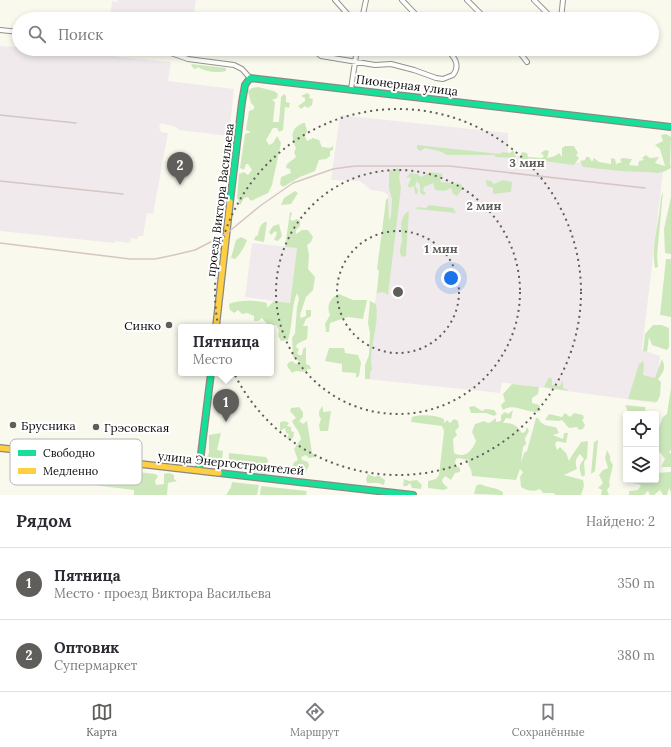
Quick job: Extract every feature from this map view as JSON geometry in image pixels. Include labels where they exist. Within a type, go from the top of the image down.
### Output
[{"type":"street","points":[[335,0],[346,12]]},
{"type":"street","points":[[363,12],[366,0]]},
{"type":"street","points":[[402,0],[413,12]]},
{"type":"street","points":[[467,0],[479,12]]},
{"type":"street","points":[[534,0],[546,12]]},
{"type":"street","points":[[562,12],[563,0]]},
{"type":"street","points":[[0,30],[12,31]]},
{"type":"street","points":[[180,56],[188,59],[234,65],[242,69],[250,78]]},
{"type":"street","points":[[321,56],[375,64],[391,64],[443,79],[453,75],[457,66],[456,60],[453,56]]},
{"type":"street","points":[[351,89],[356,56]]},
{"type":"street","points":[[522,56],[527,62]]},
{"type":"street","name":"Пионерная улица","points":[[250,78],[671,127]]},
{"type":"street","name":"проезд Виктора Васильева","points":[[216,324],[242,102],[245,85],[250,78]]},
{"type":"street","points":[[199,470],[211,376]]},
{"type":"street","name":"улица Энергостроителей","points":[[0,448],[10,449]]},
{"type":"street","name":"улица Энергостроителей","points":[[142,464],[413,495]]},
{"type":"shaded area","points":[[117,0],[196,0],[194,12],[111,12],[112,1],[117,2]]},
{"type":"shaded area","points":[[0,46],[12,47],[12,56],[110,56],[171,62],[168,81],[234,89],[229,136],[179,130],[175,127],[161,123],[159,128],[161,132],[168,133],[153,214],[147,213],[143,236],[138,236],[138,239],[131,238],[130,243],[115,241],[115,243],[0,231]]},
{"type":"shaded area","points":[[340,115],[508,133],[508,155],[663,172],[642,350],[660,356],[656,403],[506,383],[502,383],[500,393],[366,379],[388,195],[384,192],[371,190],[360,181],[331,180]]},
{"type":"shaded area","points":[[252,243],[297,248],[290,303],[245,297]]},
{"type":"green space","points":[[191,64],[226,68],[226,71],[212,72],[198,67],[196,69],[193,68]]},
{"type":"green space","points":[[258,87],[274,91],[278,94],[277,98],[272,100],[275,102],[273,122],[279,122],[281,97],[284,94],[286,96],[286,102],[290,103],[289,108],[285,107],[283,130],[279,132],[277,128],[273,128],[266,140],[269,145],[273,143],[277,136],[281,143],[272,185],[268,193],[251,201],[248,197],[244,198],[240,205],[237,197],[239,174],[244,172],[248,175],[252,170],[248,164],[246,164],[244,170],[240,168],[245,134],[251,132],[246,130],[249,111],[254,109],[248,91],[252,88]]},
{"type":"green space","points":[[307,93],[310,95],[309,98],[313,99],[312,105],[308,108],[305,106],[301,109],[298,106],[305,101],[305,98],[301,96]]},
{"type":"green space","points":[[305,123],[307,131],[305,136],[307,141],[313,138],[319,140],[322,147],[330,148],[333,146],[333,150],[330,151],[330,156],[326,159],[319,160],[315,171],[300,177],[283,187],[280,184],[281,177],[291,173],[290,169],[286,168],[287,164],[296,157],[294,152],[296,148],[293,141],[294,130]]},
{"type":"green space","points":[[666,134],[671,137],[671,168],[663,172],[629,172],[583,167],[580,161],[585,160],[586,157],[589,157],[592,162],[594,158],[599,162],[611,164],[611,158],[615,159],[616,164],[622,162],[620,160],[622,158],[632,159],[629,165],[638,166],[639,161],[644,160],[642,158],[646,155],[650,158],[659,157],[655,163],[665,166],[660,149],[655,145],[663,141],[661,135]]},
{"type":"green space","points":[[417,145],[500,154],[503,152],[510,153],[513,150],[516,157],[496,157],[494,155],[446,155],[442,152],[425,148],[420,151],[417,149]]},
{"type":"green space","points":[[565,146],[574,146],[578,153],[576,155],[579,158],[574,165],[530,158],[523,160],[520,157],[522,152],[527,153],[528,157],[542,158],[544,156],[541,153],[545,150],[549,151],[547,158],[555,156],[559,153],[562,157],[562,148]]},
{"type":"green space","points":[[397,168],[401,170],[399,176],[401,188],[388,295],[383,292],[377,293],[379,271],[377,269],[386,200],[388,198],[389,221],[391,216],[392,199],[389,189],[389,171],[394,171]]},
{"type":"green space","points":[[430,172],[443,174],[440,178],[441,182],[461,184],[463,188],[457,196],[453,194],[451,188],[445,191],[435,190],[433,183],[424,187],[423,190],[426,194],[423,195],[420,192],[420,185],[417,181],[415,186],[418,190],[417,194],[415,194],[414,186],[409,188],[408,185],[411,179],[409,177],[406,178],[410,173],[417,174],[421,177]]},
{"type":"green space","points":[[486,180],[491,181],[494,184],[503,180],[512,182],[511,192],[493,194],[493,188],[487,186]]},
{"type":"green space","points":[[295,191],[298,193],[291,204],[281,205],[284,198]]},
{"type":"green space","points":[[663,192],[657,256],[658,267],[655,268],[654,245]]},
{"type":"green space","points":[[671,197],[671,254],[665,253],[664,229]]},
{"type":"green space","points":[[429,205],[453,208],[456,213],[416,209],[417,207],[426,208]]},
{"type":"green space","points":[[409,211],[406,256],[402,257],[400,251],[402,241],[402,220]]},
{"type":"green space","points":[[290,212],[292,213],[290,219],[292,221],[297,219],[300,221],[300,226],[296,230],[296,234],[302,230],[308,230],[313,237],[311,242],[307,245],[309,255],[308,269],[315,277],[313,290],[306,297],[300,315],[301,318],[306,316],[306,310],[311,310],[311,316],[306,319],[303,326],[308,326],[307,339],[297,344],[296,347],[299,349],[297,353],[302,355],[303,349],[306,347],[306,364],[310,366],[311,369],[307,369],[307,372],[296,371],[292,373],[287,366],[288,363],[292,361],[296,364],[301,363],[293,357],[292,338],[295,333],[299,299],[297,293],[288,340],[281,341],[278,336],[279,330],[276,325],[267,324],[262,318],[258,321],[254,321],[254,316],[247,313],[242,314],[238,310],[234,313],[230,310],[229,304],[243,301],[259,301],[267,303],[267,308],[274,301],[290,303],[297,248],[285,247]]},
{"type":"green space","points":[[265,222],[267,222],[264,242],[254,240],[258,235],[259,229]]},
{"type":"green space","points":[[279,224],[282,236],[278,241],[274,240],[277,233],[275,231],[271,235],[269,232],[273,226]]},
{"type":"green space","points":[[241,237],[247,240],[245,245],[235,259],[231,258],[236,240]]},
{"type":"green space","points":[[666,259],[671,259],[671,317],[660,315]]},
{"type":"green space","points":[[339,294],[353,300],[367,300],[363,319],[348,317],[330,323],[329,332],[326,332],[325,324],[330,315],[328,309],[331,300]]},
{"type":"green space","points":[[370,301],[376,304],[377,312],[371,361],[372,369],[370,379],[365,379],[365,365],[369,355],[370,333],[368,323]]},
{"type":"green space","points":[[653,325],[662,325],[669,328],[669,347],[667,350],[652,345],[649,337],[647,352],[643,351],[645,334]]},
{"type":"green space","points":[[329,348],[344,348],[345,353],[358,355],[361,363],[359,376],[356,378],[356,373],[342,372],[342,364],[325,361]]},
{"type":"green space","points":[[662,359],[664,367],[663,372],[658,379],[661,382],[660,396],[657,402],[628,399],[639,364],[643,361],[643,375],[655,378]]},
{"type":"green space","points":[[549,377],[552,379],[552,385],[560,386],[563,380],[563,388],[570,391],[544,387]]},
{"type":"green space","points":[[512,384],[539,387],[538,394],[532,398],[532,403],[539,405],[541,411],[536,412],[512,407],[503,410],[501,405],[505,401],[503,394]]},
{"type":"green space","points":[[671,388],[671,449],[669,453],[671,453],[671,467],[661,467],[665,459],[660,452],[659,454],[659,427],[663,417],[667,414]]},
{"type":"green space","points":[[625,405],[645,407],[646,411],[628,411]]},
{"type":"green space","points":[[323,406],[323,412],[331,411],[328,431],[320,431],[319,425],[321,419],[319,412]]},
{"type":"green space","points":[[474,406],[482,411],[486,409],[494,410],[497,414],[494,416],[486,413],[471,413],[469,407]]},
{"type":"green space","points":[[299,407],[303,412],[303,417],[299,421],[303,424],[307,421],[312,453],[316,457],[309,458],[306,455],[301,457],[302,460],[308,462],[309,466],[304,474],[284,471],[287,467],[292,467],[294,462],[298,460],[294,449],[301,439],[292,421],[296,418],[290,411],[291,408]]},
{"type":"green space","points":[[513,410],[511,419],[506,418],[503,423],[514,425],[522,433],[525,432],[527,427],[529,431],[525,438],[526,444],[523,447],[521,463],[524,453],[527,451],[536,418],[538,418],[541,423],[556,427],[559,433],[553,435],[563,439],[564,433],[568,433],[566,443],[557,441],[555,444],[557,450],[560,447],[566,453],[569,461],[581,442],[588,441],[587,458],[584,462],[585,475],[582,477],[580,472],[580,466],[584,459],[580,454],[576,461],[577,469],[564,475],[583,480],[584,486],[581,495],[556,495],[553,493],[543,493],[540,489],[530,491],[521,487],[520,477],[523,472],[520,469],[516,480],[472,476],[468,464],[469,460],[457,458],[455,461],[456,466],[460,468],[460,472],[455,473],[451,480],[445,476],[442,480],[448,488],[444,490],[428,488],[428,481],[436,479],[439,475],[444,431],[442,426],[411,422],[412,417],[423,415],[433,416],[444,419],[444,423],[447,420],[450,423],[454,419],[458,421],[459,427],[455,431],[457,435],[453,439],[454,453],[462,455],[470,451],[476,441],[472,432],[475,424],[484,421],[488,423],[496,418],[496,422],[501,421],[501,415],[505,412],[508,414]]},
{"type":"green space","points":[[565,413],[570,417],[574,413],[583,415],[584,418],[582,420],[585,425],[583,429],[579,430],[577,427],[569,428],[562,420],[545,420],[549,414],[562,417]]},
{"type":"green space","points":[[285,421],[289,423],[287,426],[291,427],[291,431],[294,432],[293,438],[290,440],[287,438],[289,434],[286,433],[285,428],[280,431],[280,422]]},
{"type":"green space","points":[[221,433],[217,450],[223,451],[221,467],[212,466],[206,459],[209,453],[209,435]]},
{"type":"green space","points":[[598,440],[595,471],[591,474],[594,442]]},
{"type":"green space","points":[[607,450],[613,465],[609,482],[610,486],[607,490],[609,495],[601,495],[602,490],[598,488],[603,483],[599,475],[603,470],[608,468],[605,458]]},
{"type":"green space","points":[[229,453],[266,457],[268,460],[266,474],[228,468]]},
{"type":"green space","points":[[142,472],[155,474],[158,476],[155,481],[156,485],[164,484],[164,474],[169,473],[174,475],[174,479],[177,481],[168,483],[167,495],[134,495],[134,490],[93,485],[142,485]]},
{"type":"green space","points":[[671,472],[671,492],[669,488],[667,495],[663,495],[660,490],[654,495],[650,495],[648,491],[644,495],[629,495],[629,491],[638,490],[641,485],[632,483],[659,483],[659,473]]},
{"type":"green space","points":[[368,474],[375,477],[378,475],[385,480],[384,485],[378,483],[367,483],[366,479]]},
{"type":"green space","points":[[404,479],[409,481],[417,480],[422,485],[421,489],[412,488],[410,483],[407,486],[403,486]]},
{"type":"green space","points":[[232,482],[259,485],[257,495],[226,495]]},
{"type":"green space","points":[[480,484],[500,490],[503,492],[503,495],[474,494],[476,486]]},
{"type":"green space","points":[[261,486],[307,491],[306,495],[260,495]]},
{"type":"railway","points":[[0,115],[76,123]]},
{"type":"railway","points":[[0,243],[130,259],[155,259],[174,255],[195,250],[226,234],[260,206],[293,183],[333,169],[355,166],[449,166],[645,188]]},
{"type":"railway","points":[[0,181],[123,194]]},
{"type":"traffic: fast","points":[[230,202],[242,102],[245,85],[250,78],[671,127]]},
{"type":"traffic: fast","points":[[199,470],[211,376]]},
{"type":"traffic: fast","points":[[219,473],[413,495]]},
{"type":"traffic: slow","points":[[216,324],[230,202]]},
{"type":"traffic: slow","points":[[0,448],[10,449]]},
{"type":"traffic: slow","points":[[142,464],[219,473]]},
{"type":"place","name":"Оптовик","points":[[180,185]]},
{"type":"place","name":"Синко","points":[[169,325]]},
{"type":"place","name":"Пятница","points":[[226,422]]},
{"type":"place","name":"Брусника","points":[[13,425]]},
{"type":"place","name":"Грэсовская","points":[[96,427]]}]
